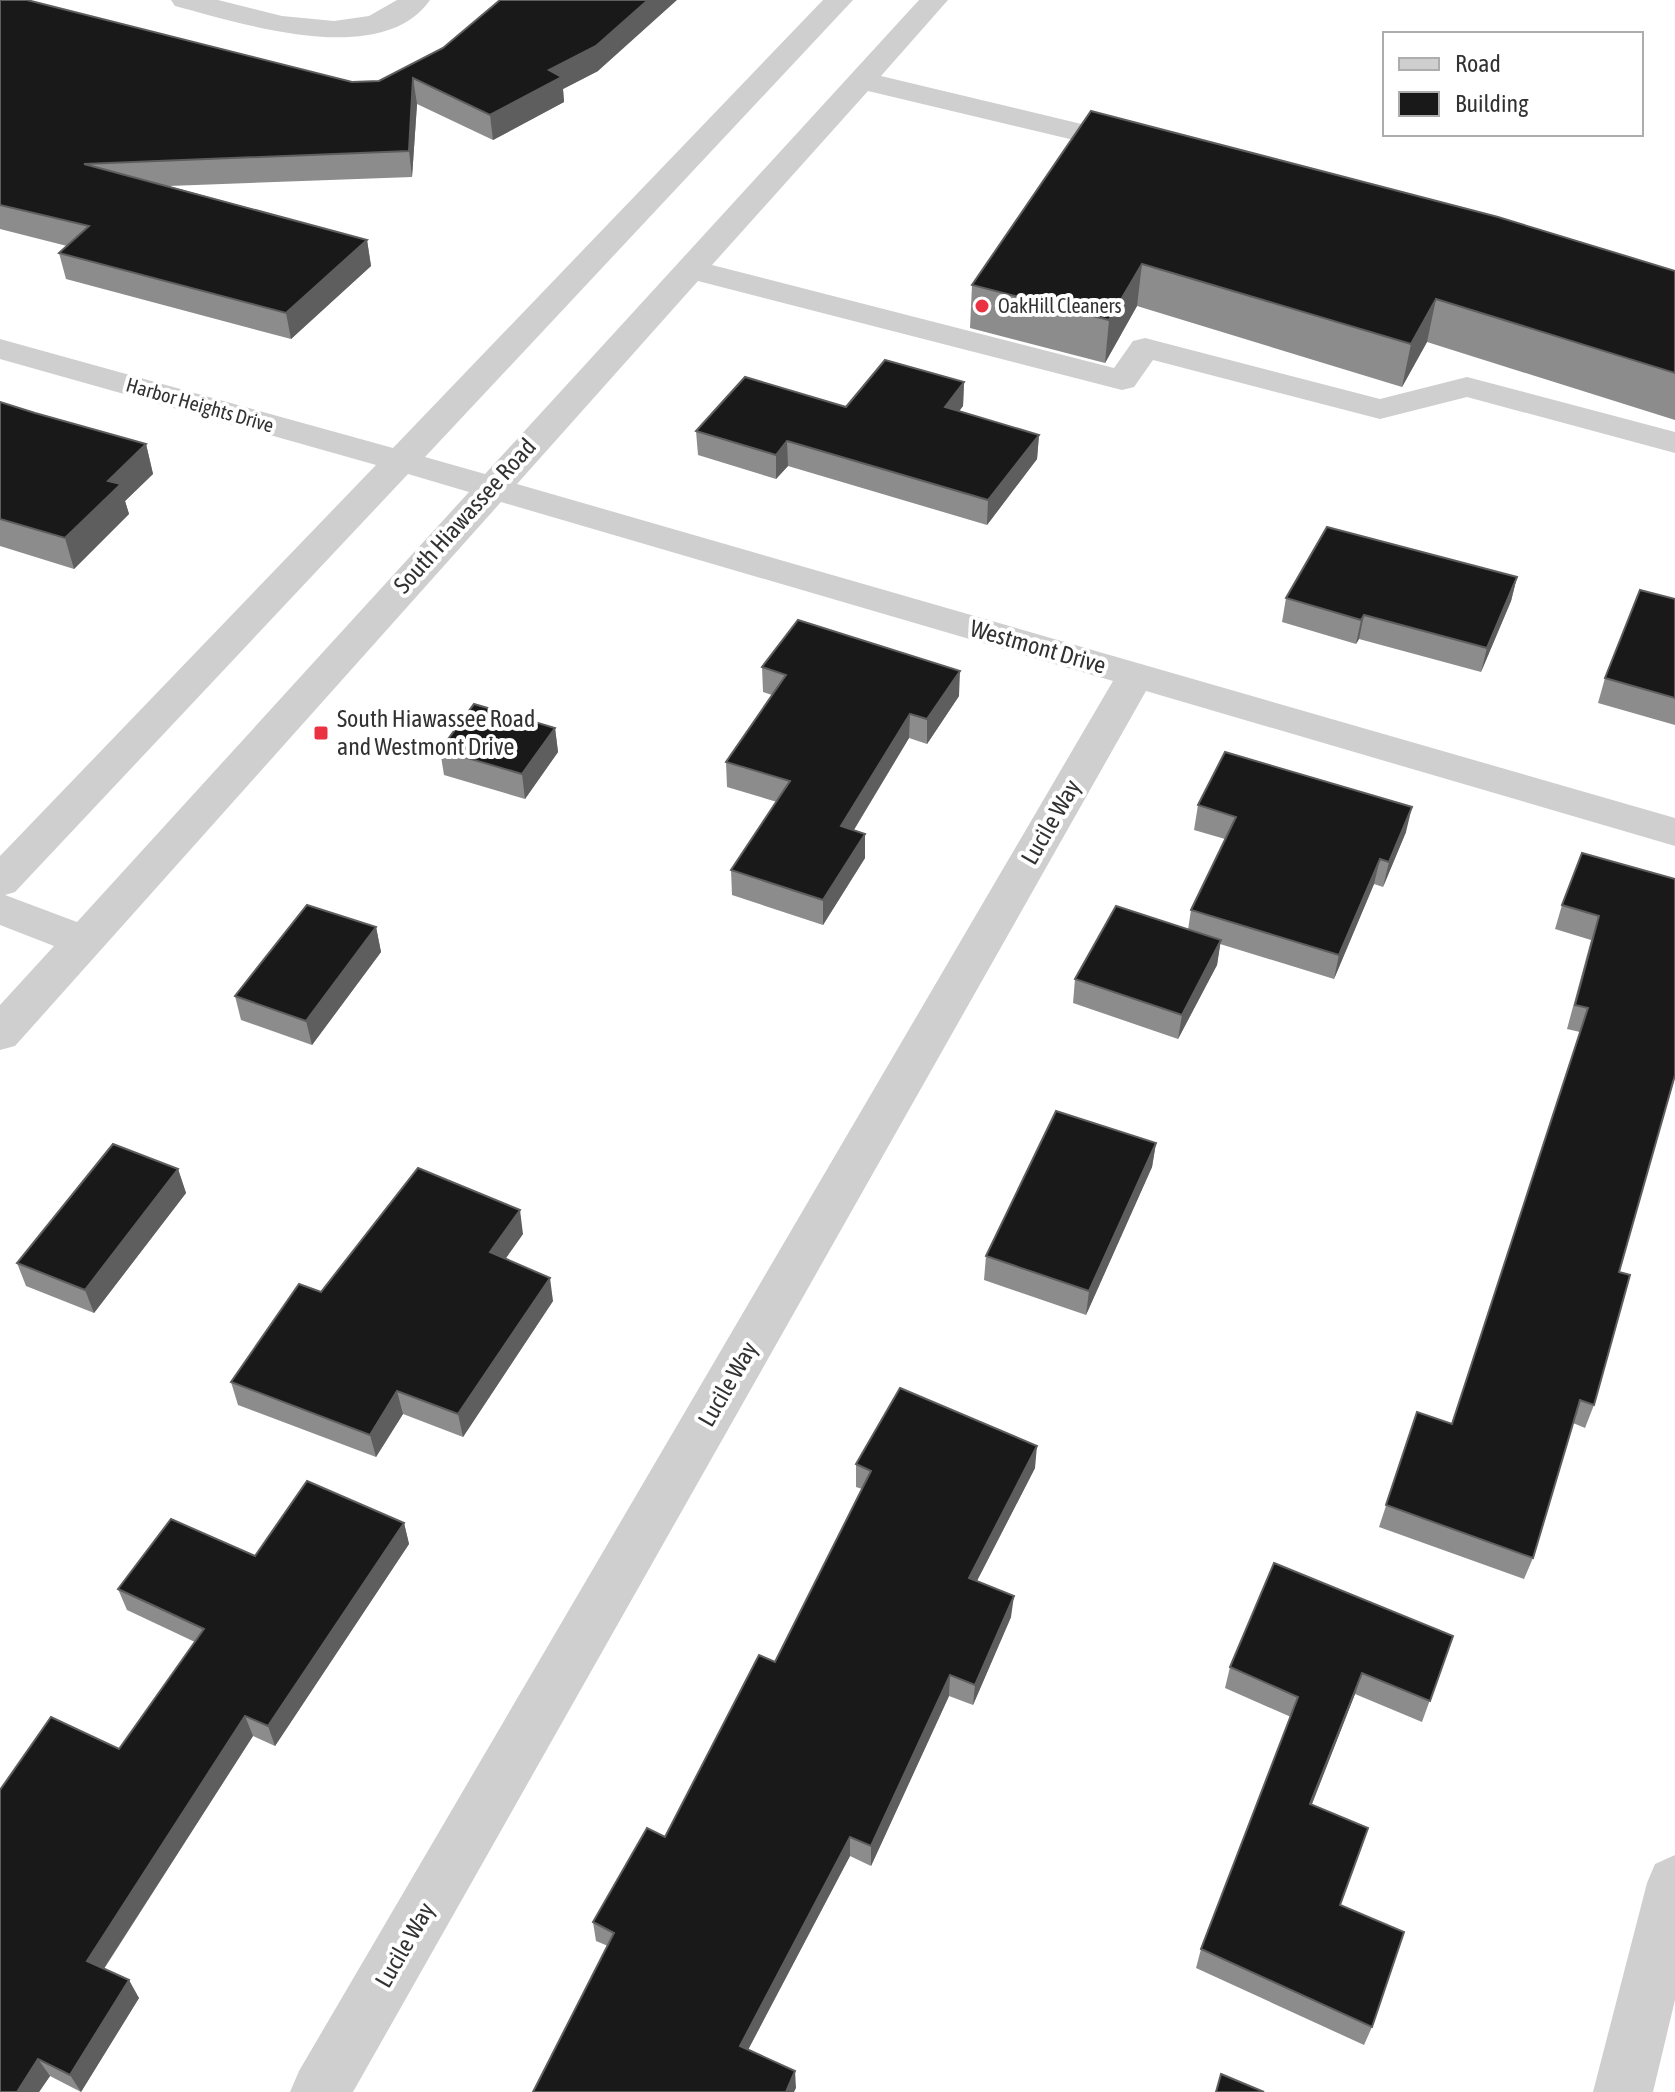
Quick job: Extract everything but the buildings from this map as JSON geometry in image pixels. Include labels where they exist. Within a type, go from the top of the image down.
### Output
[{"type":"street","points":[[185,0],[277,22],[333,29],[378,23],[416,0]]},
{"type":"street","points":[[0,882],[839,0]]},
{"type":"street","name":"South Hiawassee Road","points":[[0,1034],[490,487],[934,0]]},
{"type":"street","points":[[861,80],[1168,153]]},
{"type":"street","points":[[689,269],[1122,380],[1145,348],[1380,409],[1467,387],[1675,443]]},
{"type":"street","name":"Harbor Heights Drive","points":[[0,349],[401,461]]},
{"type":"street","name":"Westmont Drive","points":[[401,461],[1675,832]]},
{"type":"street","name":"Lucile Way","points":[[320,2092],[1136,675]]},
{"type":"street","points":[[0,909],[84,941]]},
{"type":"street","points":[[1623,2092],[1675,1883]]},
{"type":"place","name":"OakHill Cleaners","points":[[982,306]]},
{"type":"place","name":"South Hiawassee Road and Westmont Drive","points":[[321,733]]}]
